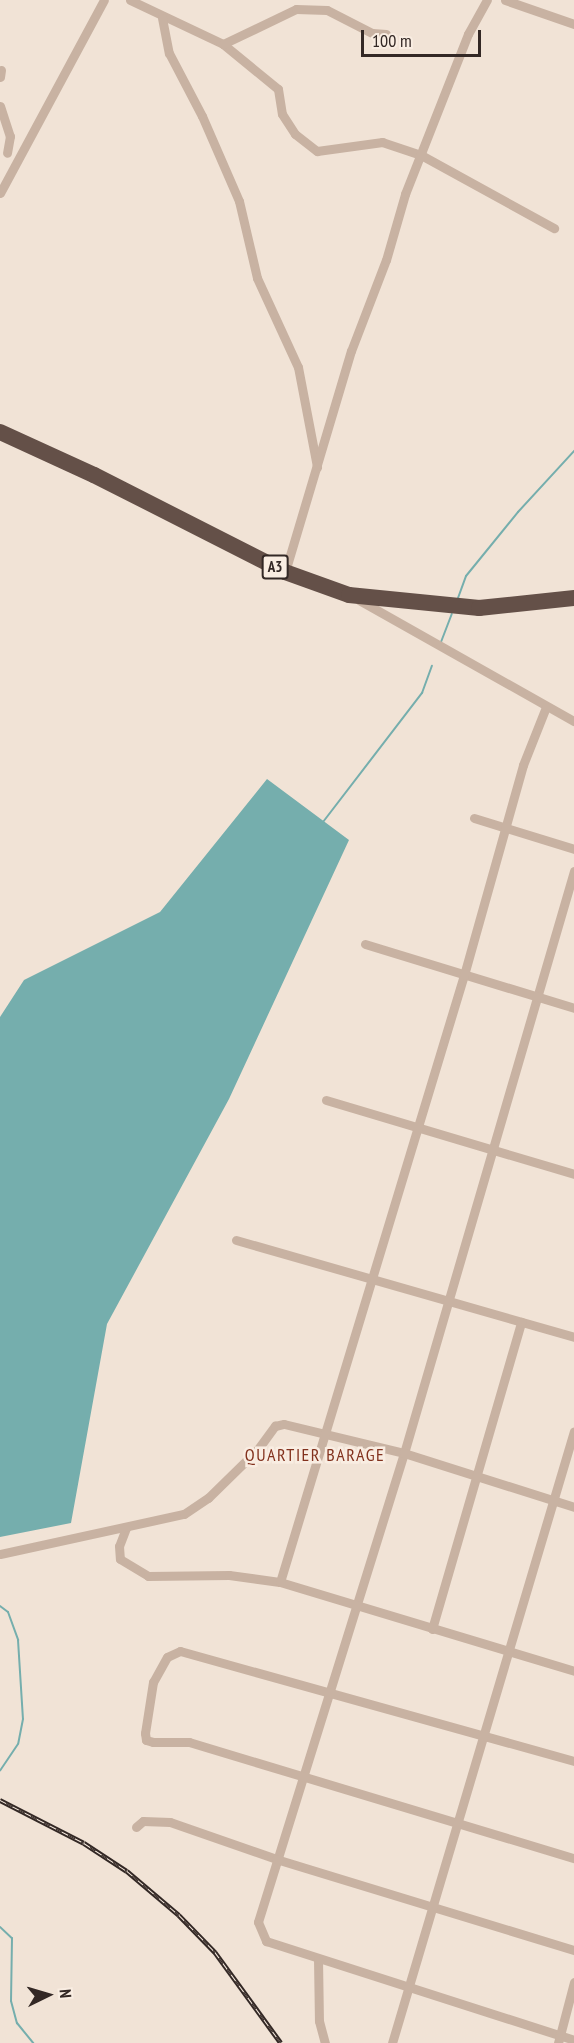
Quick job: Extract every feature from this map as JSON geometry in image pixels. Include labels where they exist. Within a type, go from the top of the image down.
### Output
[{"type":"highway","name":"A3","points":[[0,432],[94,475],[285,572],[349,595],[479,608],[574,598]]},
{"type":"street","points":[[0,193],[104,0]]},
{"type":"street","points":[[130,0],[162,18],[223,44],[278,89],[282,114],[295,134],[317,151],[382,142],[421,155],[554,228]]},
{"type":"street","points":[[285,572],[351,351],[421,155],[468,34],[487,0]]},
{"type":"street","points":[[505,0],[574,24]]},
{"type":"street","points":[[223,44],[296,9],[327,10],[372,33],[386,34]]},
{"type":"street","points":[[162,18],[170,53],[202,116],[238,201],[257,278],[298,367],[317,467]]},
{"type":"street","points":[[0,106],[10,136],[3,151],[15,166]]},
{"type":"street","points":[[349,595],[574,721]]},
{"type":"street","points":[[280,1582],[464,975],[505,826],[546,706]]},
{"type":"street","points":[[474,818],[574,849]]},
{"type":"street","points":[[574,871],[404,1453],[328,1690],[258,1922],[260,1932],[266,1941],[409,1986],[559,2039],[574,2040]]},
{"type":"street","points":[[365,944],[574,1008]]},
{"type":"street","points":[[326,1100],[572,1173],[574,1162]]},
{"type":"street","points":[[236,1240],[449,1303],[574,1337]]},
{"type":"street","points":[[432,1629],[521,1322]]},
{"type":"street","points":[[0,1554],[184,1514],[208,1498],[258,1449],[275,1426],[324,1431],[404,1453],[476,1479],[574,1507]]},
{"type":"street","points":[[392,2043],[482,1734],[510,1652],[555,1502],[574,1431]]},
{"type":"street","points":[[126,1528],[119,1546],[120,1559],[148,1576],[229,1575],[280,1582],[308,1593],[356,1603],[432,1629],[574,1671]]},
{"type":"street","points":[[574,1761],[328,1690],[180,1651],[167,1657],[153,1682],[146,1740],[189,1742],[301,1777],[458,1821],[574,1858]]},
{"type":"street","points":[[136,1827],[143,1821],[170,1822],[276,1859],[574,1950]]},
{"type":"street","points":[[318,1959],[319,2021],[325,2043]]},
{"type":"street","points":[[559,2039],[574,1982]]},
{"type":"water","points":[[267,779],[349,840],[229,1099],[107,1324],[71,1523],[0,1537],[0,1017],[24,980],[160,912]]},
{"type":"waterway","points":[[458,598],[466,576],[518,512],[574,451]]},
{"type":"waterway","points":[[441,642],[452,614]]},
{"type":"waterway","points":[[323,822],[422,693],[432,666]]},
{"type":"waterway","points":[[0,1606],[8,1612],[18,1640],[23,1719],[18,1744],[0,1771]]},
{"type":"waterway","points":[[0,1927],[12,1938],[11,2001],[17,2023],[33,2043]]},
{"type":"railway","points":[[0,1800],[84,1843],[127,1871],[179,1915],[215,1952],[281,2043]]},
{"type":"district","name":"QUARTIER BARAGE","points":[[315,1455]]}]
